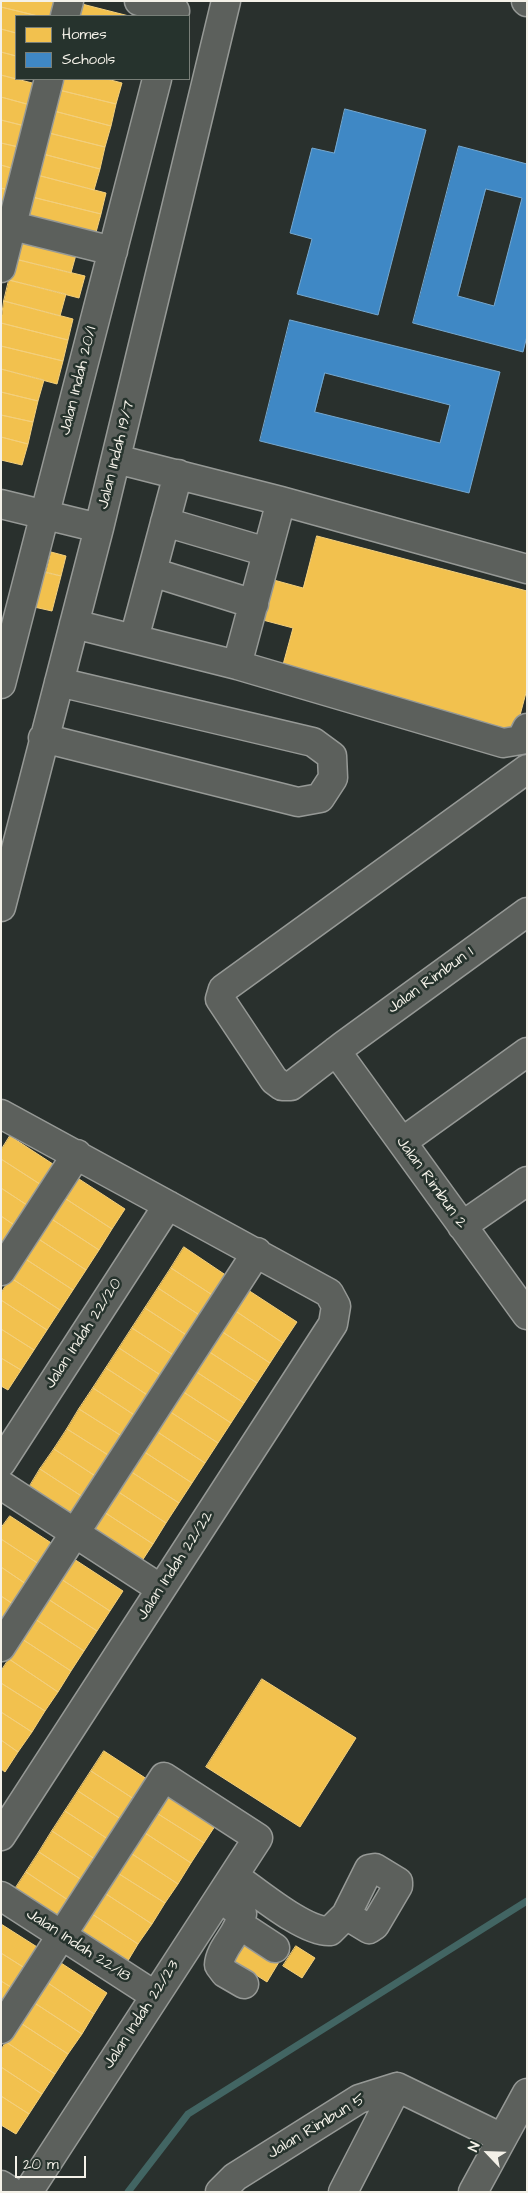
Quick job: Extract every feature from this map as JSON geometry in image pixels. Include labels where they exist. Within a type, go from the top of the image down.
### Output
[{"type":"street","points":[[65,15],[69,1]]},
{"type":"street","points":[[139,1],[175,9]]},
{"type":"street","name":"Jalan Indah 19/7","points":[[1,907],[43,738],[99,528],[226,1]]},
{"type":"street","points":[[1,268],[6,225],[49,80]]},
{"type":"street","name":"Jalan Indah 20/1","points":[[1,684],[157,80]]},
{"type":"street","points":[[6,225],[112,251]]},
{"type":"street","points":[[116,459],[281,501],[527,569]]},
{"type":"street","points":[[134,639],[178,474]]},
{"type":"street","points":[[237,665],[281,501]]},
{"type":"street","points":[[1,504],[99,528]]},
{"type":"street","points":[[165,522],[267,552]]},
{"type":"street","points":[[152,572],[254,604]]},
{"type":"street","points":[[74,624],[237,665],[503,744],[521,740],[527,728]]},
{"type":"street","points":[[43,738],[298,802],[320,798],[333,778],[332,756],[314,742],[59,682]]},
{"type":"street","name":"Jalan Rimbun 1","points":[[527,769],[223,989],[220,999],[222,1005],[274,1080],[282,1086],[291,1086],[527,912]]},
{"type":"street","name":"Jalan Rimbun 2","points":[[336,1051],[527,1315]]},
{"type":"street","points":[[402,1142],[527,1052]]},
{"type":"street","points":[[1,1114],[256,1252],[1,1647]]},
{"type":"street","points":[[1,1271],[77,1154]]},
{"type":"street","points":[[462,1226],[527,1181]]},
{"type":"street","name":"Jalan Indah 22/20","points":[[1,1463],[168,1205]]},
{"type":"street","name":"Jalan Indah 22/22","points":[[1,1836],[332,1324],[336,1306],[329,1293],[256,1252]]},
{"type":"street","points":[[1,1485],[161,1589]]},
{"type":"street","name":"Jalan Indah 22/23","points":[[28,2192],[154,1995],[258,1838],[164,1777],[62,1935]]},
{"type":"street","points":[[227,1887],[321,1932],[330,1931],[346,1914]]},
{"type":"street","points":[[227,1887],[242,1914],[240,1925],[220,1958],[219,1965],[225,1974],[244,1984]]},
{"type":"street","name":"Jalan Indah 22/18","points":[[1,1896],[154,1995]]},
{"type":"street","points":[[240,1925],[275,1948]]},
{"type":"street","points":[[1,2029],[62,1935]]},
{"type":"street","points":[[343,2192],[397,2087],[502,2138]]},
{"type":"street","name":"Jalan Rimbun 5","points":[[220,2192],[235,2177],[358,2099],[397,2087]]},
{"type":"street","points":[[473,2192],[527,2093]]},
{"type":"street","points":[[1,2184],[12,2192]]},
{"type":"building: Homes","points":[[1,1],[63,1],[59,15],[34,15],[1,7]]},
{"type":"building: Homes","points":[[82,4],[125,15],[78,15]]},
{"type":"building: Homes","points":[[1,7],[34,15],[15,15],[15,33],[1,29]]},
{"type":"building: Homes","points":[[1,29],[15,33],[15,56],[1,52]]},
{"type":"building: Homes","points":[[1,52],[15,56],[15,79],[1,75]]},
{"type":"building: Homes","points":[[1,75],[40,85],[34,106],[1,97]]},
{"type":"building: Homes","points":[[62,80],[111,80],[122,83],[116,104],[59,90]]},
{"type":"building: Homes","points":[[59,90],[116,104],[111,126],[54,111]]},
{"type":"building: Homes","points":[[1,97],[34,106],[29,127],[1,120]]},
{"type":"building: Homes","points":[[54,111],[111,126],[105,147],[49,133]]},
{"type":"building: Homes","points":[[1,120],[29,127],[23,148],[1,143]]},
{"type":"building: Homes","points":[[49,133],[105,147],[100,169],[43,154]]},
{"type":"building: Homes","points":[[1,143],[23,148],[18,170],[1,165]]},
{"type":"building: Homes","points":[[43,154],[100,169],[94,190],[37,175]]},
{"type":"building: Homes","points":[[1,165],[18,170],[12,191],[1,188]]},
{"type":"building: Homes","points":[[37,175],[106,193],[101,214],[32,197]]},
{"type":"building: Homes","points":[[1,188],[12,191],[1,211]]},
{"type":"building: Homes","points":[[32,197],[101,214],[95,236],[26,219]]},
{"type":"building: Homes","points":[[20,237],[77,251],[71,273],[15,259]]},
{"type":"building: Homes","points":[[15,259],[85,276],[79,298],[9,280]]},
{"type":"building: Homes","points":[[9,280],[66,294],[60,316],[4,301]]},
{"type":"building: Homes","points":[[4,301],[73,319],[68,340],[1,323]]},
{"type":"building: Homes","points":[[1,323],[68,340],[63,361],[1,346]]},
{"type":"building: Homes","points":[[1,346],[63,361],[57,384],[1,369]]},
{"type":"building: Homes","points":[[1,369],[44,380],[38,401],[1,392]]},
{"type":"building: Homes","points":[[1,392],[38,401],[33,422],[1,415]]},
{"type":"building: Homes","points":[[1,415],[33,422],[28,444],[1,437]]},
{"type":"building: Homes","points":[[1,437],[28,444],[22,465],[1,460]]},
{"type":"building: Homes","points":[[317,536],[527,591],[527,689],[515,734],[281,672],[293,628],[259,619],[270,579],[303,588]]},
{"type":"building: Homes","points":[[51,552],[66,556],[61,576],[46,572]]},
{"type":"building: Homes","points":[[43,572],[61,576],[52,611],[34,607]]},
{"type":"building: Homes","points":[[10,1136],[59,1168],[46,1188],[1,1159],[1,1150]]},
{"type":"building: Homes","points":[[1,1159],[46,1188],[33,1209],[1,1188]]},
{"type":"building: Homes","points":[[76,1177],[125,1209],[112,1229],[63,1197]]},
{"type":"building: Homes","points":[[1,1188],[33,1209],[20,1229],[1,1216]]},
{"type":"building: Homes","points":[[63,1197],[112,1229],[99,1250],[50,1218]]},
{"type":"building: Homes","points":[[1,1216],[20,1229],[7,1249],[1,1245]]},
{"type":"building: Homes","points":[[50,1218],[99,1250],[86,1270],[37,1238]]},
{"type":"building: Homes","points":[[37,1238],[86,1270],[73,1290],[24,1258]]},
{"type":"building: Homes","points":[[184,1247],[233,1280],[220,1300],[171,1268]]},
{"type":"building: Homes","points":[[24,1258],[73,1290],[60,1310],[11,1278]]},
{"type":"building: Homes","points":[[171,1268],[220,1300],[207,1320],[158,1288]]},
{"type":"building: Homes","points":[[11,1278],[60,1310],[47,1330],[1,1300],[1,1293]]},
{"type":"building: Homes","points":[[158,1288],[207,1320],[194,1340],[145,1308]]},
{"type":"building: Homes","points":[[248,1290],[297,1322],[283,1343],[234,1310]]},
{"type":"building: Homes","points":[[1,1300],[47,1330],[34,1350],[1,1329]]},
{"type":"building: Homes","points":[[145,1308],[194,1340],[181,1360],[132,1328]]},
{"type":"building: Homes","points":[[234,1310],[283,1343],[270,1363],[221,1331]]},
{"type":"building: Homes","points":[[132,1328],[181,1360],[168,1380],[119,1348]]},
{"type":"building: Homes","points":[[1,1329],[34,1350],[21,1370],[1,1358]]},
{"type":"building: Homes","points":[[221,1331],[270,1363],[257,1383],[208,1351]]},
{"type":"building: Homes","points":[[119,1348],[168,1380],[155,1400],[106,1368]]},
{"type":"building: Homes","points":[[208,1351],[257,1383],[244,1403],[195,1371]]},
{"type":"building: Homes","points":[[1,1358],[21,1370],[8,1390],[1,1386]]},
{"type":"building: Homes","points":[[106,1368],[155,1400],[142,1420],[93,1388]]},
{"type":"building: Homes","points":[[195,1371],[244,1403],[231,1423],[182,1391]]},
{"type":"building: Homes","points":[[93,1388],[142,1420],[128,1440],[79,1409]]},
{"type":"building: Homes","points":[[182,1391],[231,1423],[218,1443],[169,1411]]},
{"type":"building: Homes","points":[[79,1409],[128,1440],[116,1460],[67,1429]]},
{"type":"building: Homes","points":[[169,1411],[218,1443],[205,1463],[156,1431]]},
{"type":"building: Homes","points":[[67,1429],[116,1460],[103,1481],[54,1449]]},
{"type":"building: Homes","points":[[156,1431],[205,1463],[192,1483],[143,1451]]},
{"type":"building: Homes","points":[[54,1449],[103,1481],[89,1501],[40,1469]]},
{"type":"building: Homes","points":[[143,1451],[192,1483],[179,1503],[130,1471]]},
{"type":"building: Homes","points":[[40,1469],[89,1501],[77,1521],[28,1489]]},
{"type":"building: Homes","points":[[130,1471],[179,1503],[166,1523],[117,1491]]},
{"type":"building: Homes","points":[[117,1491],[166,1523],[153,1544],[104,1512]]},
{"type":"building: Homes","points":[[104,1512],[153,1544],[140,1564],[91,1532]]},
{"type":"building: Homes","points":[[10,1516],[59,1548],[45,1568],[1,1539],[1,1528]]},
{"type":"building: Homes","points":[[1,1539],[45,1568],[32,1588],[1,1567]]},
{"type":"building: Homes","points":[[74,1559],[123,1591],[110,1611],[61,1579]]},
{"type":"building: Homes","points":[[1,1567],[32,1588],[19,1608],[1,1596]]},
{"type":"building: Homes","points":[[61,1579],[110,1611],[97,1631],[48,1599]]},
{"type":"building: Homes","points":[[1,1596],[19,1608],[1,1625]]},
{"type":"building: Homes","points":[[48,1599],[97,1631],[84,1651],[35,1619]]},
{"type":"building: Homes","points":[[35,1619],[84,1651],[71,1671],[22,1639]]},
{"type":"building: Homes","points":[[22,1639],[71,1671],[58,1692],[9,1659]]},
{"type":"building: Homes","points":[[9,1659],[58,1692],[45,1711],[1,1683],[1,1671]]},
{"type":"building: Homes","points":[[262,1679],[356,1738],[300,1827],[206,1767]]},
{"type":"building: Homes","points":[[1,1683],[45,1711],[32,1732],[1,1712]]},
{"type":"building: Homes","points":[[1,1712],[32,1732],[18,1752],[1,1740]]},
{"type":"building: Homes","points":[[1,1740],[18,1752],[5,1772],[1,1769]]},
{"type":"building: Homes","points":[[104,1751],[153,1783],[140,1803],[91,1771]]},
{"type":"building: Homes","points":[[91,1771],[140,1803],[127,1823],[78,1791]]},
{"type":"building: Homes","points":[[78,1791],[127,1823],[114,1843],[65,1811]]},
{"type":"building: Homes","points":[[168,1791],[217,1823],[204,1843],[155,1812]]},
{"type":"building: Homes","points":[[65,1811],[114,1843],[101,1863],[52,1831]]},
{"type":"building: Homes","points":[[155,1812],[204,1843],[191,1863],[142,1831]]},
{"type":"building: Homes","points":[[52,1831],[101,1863],[88,1884],[39,1852]]},
{"type":"building: Homes","points":[[142,1831],[191,1863],[178,1884],[129,1852]]},
{"type":"building: Homes","points":[[39,1852],[88,1884],[74,1904],[26,1872]]},
{"type":"building: Homes","points":[[129,1852],[178,1884],[165,1903],[116,1872]]},
{"type":"building: Homes","points":[[26,1872],[74,1904],[62,1924],[13,1892]]},
{"type":"building: Homes","points":[[116,1872],[165,1903],[152,1924],[103,1892]]},
{"type":"building: Homes","points":[[103,1892],[152,1924],[138,1944],[89,1912]]},
{"type":"building: Homes","points":[[89,1912],[138,1944],[126,1964],[77,1932]]},
{"type":"building: Homes","points":[[1,1924],[45,1952],[31,1972],[1,1953]]},
{"type":"building: Homes","points":[[247,1942],[279,1962],[267,1982],[234,1961]]},
{"type":"building: Homes","points":[[296,1946],[315,1958],[302,1978],[283,1966]]},
{"type":"building: Homes","points":[[1,1953],[31,1972],[19,1992],[1,1981]]},
{"type":"building: Homes","points":[[58,1961],[107,1993],[94,2014],[45,1981]]},
{"type":"building: Homes","points":[[1,1981],[19,1992],[1,2010]]},
{"type":"building: Homes","points":[[45,1981],[94,2014],[82,2034],[33,2002]]},
{"type":"building: Homes","points":[[33,2002],[82,2034],[68,2054],[19,2022]]},
{"type":"building: Homes","points":[[19,2022],[68,2054],[55,2074],[6,2042]]},
{"type":"building: Homes","points":[[6,2042],[55,2074],[42,2094],[1,2067],[1,2050]]},
{"type":"building: Homes","points":[[1,2067],[42,2094],[29,2114],[1,2096]]},
{"type":"building: Homes","points":[[1,2096],[29,2114],[16,2134],[1,2125]]},
{"type":"building: Schools","points":[[345,109],[426,130],[378,315],[297,294],[312,239],[290,233],[312,148],[334,153]]},
{"type":"building: Schools","points":[[459,146],[527,164],[527,336],[523,352],[413,323]],"holes":[[[486,189],[522,198],[494,306],[458,296]]]},
{"type":"building: Schools","points":[[290,320],[500,372],[469,493],[260,441]],"holes":[[[325,373],[450,405],[440,443],[315,412]]]},
{"type":"waterway","points":[[128,2192],[188,2114],[527,1901]]}]
